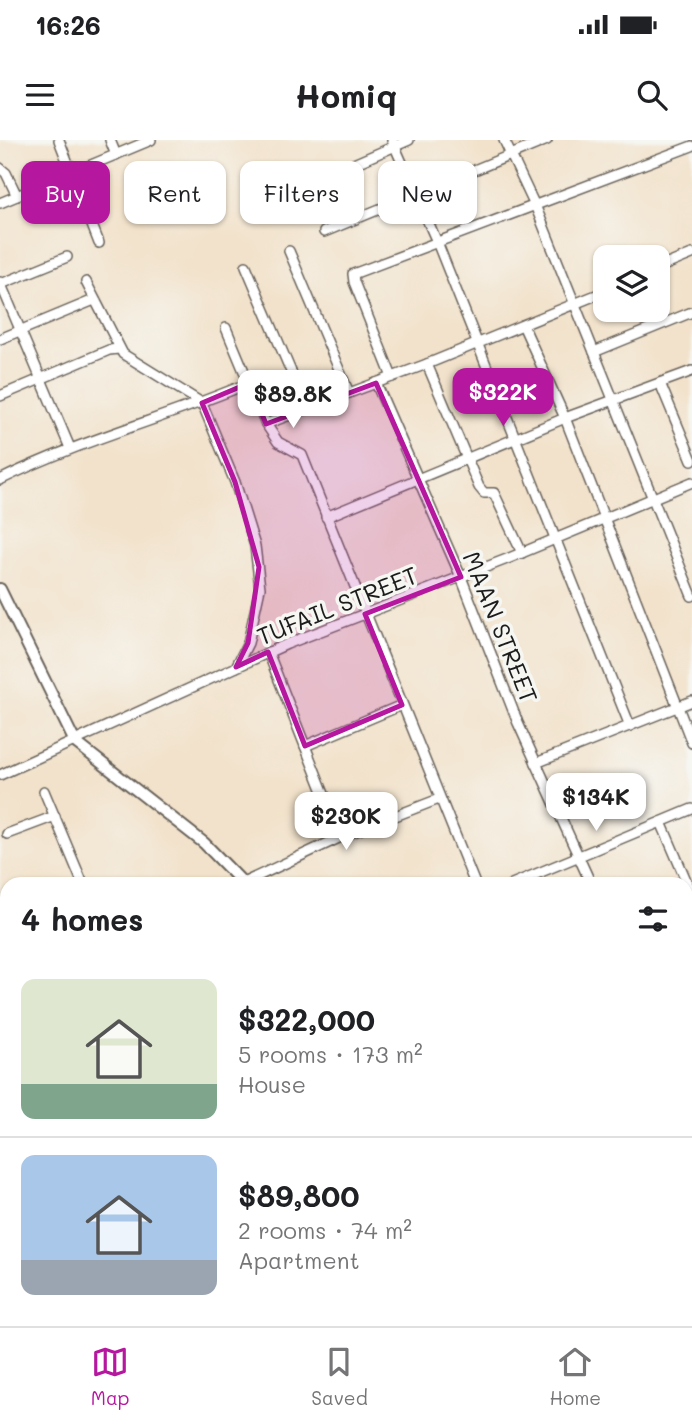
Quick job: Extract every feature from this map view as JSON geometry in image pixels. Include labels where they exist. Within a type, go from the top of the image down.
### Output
[{"type":"street","points":[[59,140],[67,161]]},
{"type":"street","points":[[110,140],[116,155]]},
{"type":"street","points":[[102,161],[151,140]]},
{"type":"street","points":[[357,161],[393,143],[409,140]]},
{"type":"street","points":[[504,140],[534,204],[692,596]]},
{"type":"street","points":[[477,169],[547,140]]},
{"type":"street","points":[[393,143],[401,161]]},
{"type":"street","points":[[392,377],[352,275],[692,146]]},
{"type":"street","points":[[0,168],[6,173],[17,196]]},
{"type":"street","points":[[0,203],[21,194]]},
{"type":"street","points":[[324,232],[378,210]]},
{"type":"street","points":[[92,224],[99,243]]},
{"type":"street","points":[[429,224],[478,343],[553,540],[630,726]]},
{"type":"street","points":[[289,251],[349,393]]},
{"type":"street","points":[[670,263],[692,254]]},
{"type":"street","points":[[67,257],[1,283],[70,448]]},
{"type":"street","points":[[246,266],[307,409]]},
{"type":"street","points":[[86,282],[119,349],[202,403],[235,482],[259,567],[260,588],[251,630],[236,667]]},
{"type":"street","points":[[266,424],[427,364],[593,296]]},
{"type":"street","points":[[0,339],[94,300]]},
{"type":"street","points":[[594,352],[692,312]]},
{"type":"street","points":[[523,325],[565,418],[692,743]]},
{"type":"street","points":[[226,328],[266,424],[278,442],[302,455],[472,877]]},
{"type":"street","points":[[0,396],[109,350],[119,349]]},
{"type":"street","points":[[427,364],[482,491],[494,493],[522,553]]},
{"type":"street","points":[[326,517],[565,418],[692,371]]},
{"type":"street","points":[[0,480],[70,448],[202,403],[249,383]]},
{"type":"street","name":"MAAN STREET","points":[[376,383],[461,577],[536,763],[588,877]]},
{"type":"street","points":[[660,383],[692,460]]},
{"type":"street","name":"TUFAIL STREET","points":[[0,775],[268,652],[522,553],[692,482]]},
{"type":"street","points":[[0,589],[5,612],[75,742],[204,843],[238,877]]},
{"type":"street","points":[[268,652],[341,837]]},
{"type":"street","points":[[536,763],[692,701]]},
{"type":"street","points":[[305,746],[402,705]]},
{"type":"street","points":[[44,791],[80,877]]},
{"type":"street","points":[[257,877],[341,837],[439,799]]},
{"type":"street","points":[[529,877],[692,809]]},
{"type":"street","points":[[7,834],[55,816]]},
{"type":"street","points":[[661,821],[685,877]]},
{"type":"highlighted area","points":[[249,383],[266,424],[376,383],[461,577],[365,614],[402,705],[305,746],[268,652],[236,667],[248,643],[259,567],[235,482],[202,403]]}]
